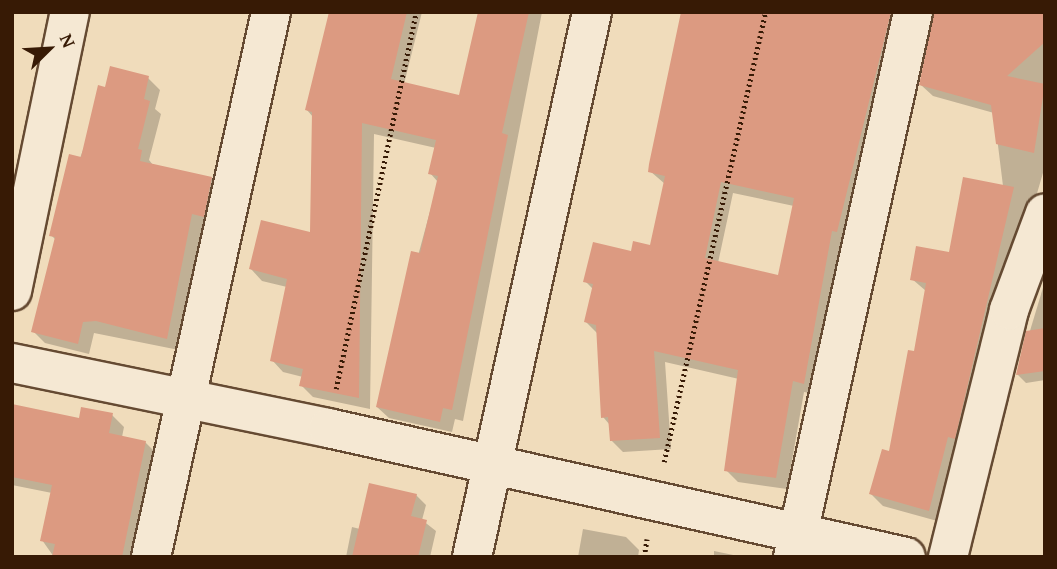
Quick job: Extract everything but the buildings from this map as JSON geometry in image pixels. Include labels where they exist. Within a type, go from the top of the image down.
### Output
[{"type":"street","points":[[12,291],[70,12]]},
{"type":"street","points":[[151,557],[271,12]]},
{"type":"street","points":[[472,557],[592,12]]},
{"type":"street","points":[[795,545],[913,12]]},
{"type":"street","points":[[948,557],[1027,308],[1045,213]]},
{"type":"street","points":[[12,363],[328,428],[491,468],[655,503],[795,545],[906,557]]},
{"type":"path","points":[[328,428],[416,12]]},
{"type":"path","points":[[644,557],[765,12]]}]
